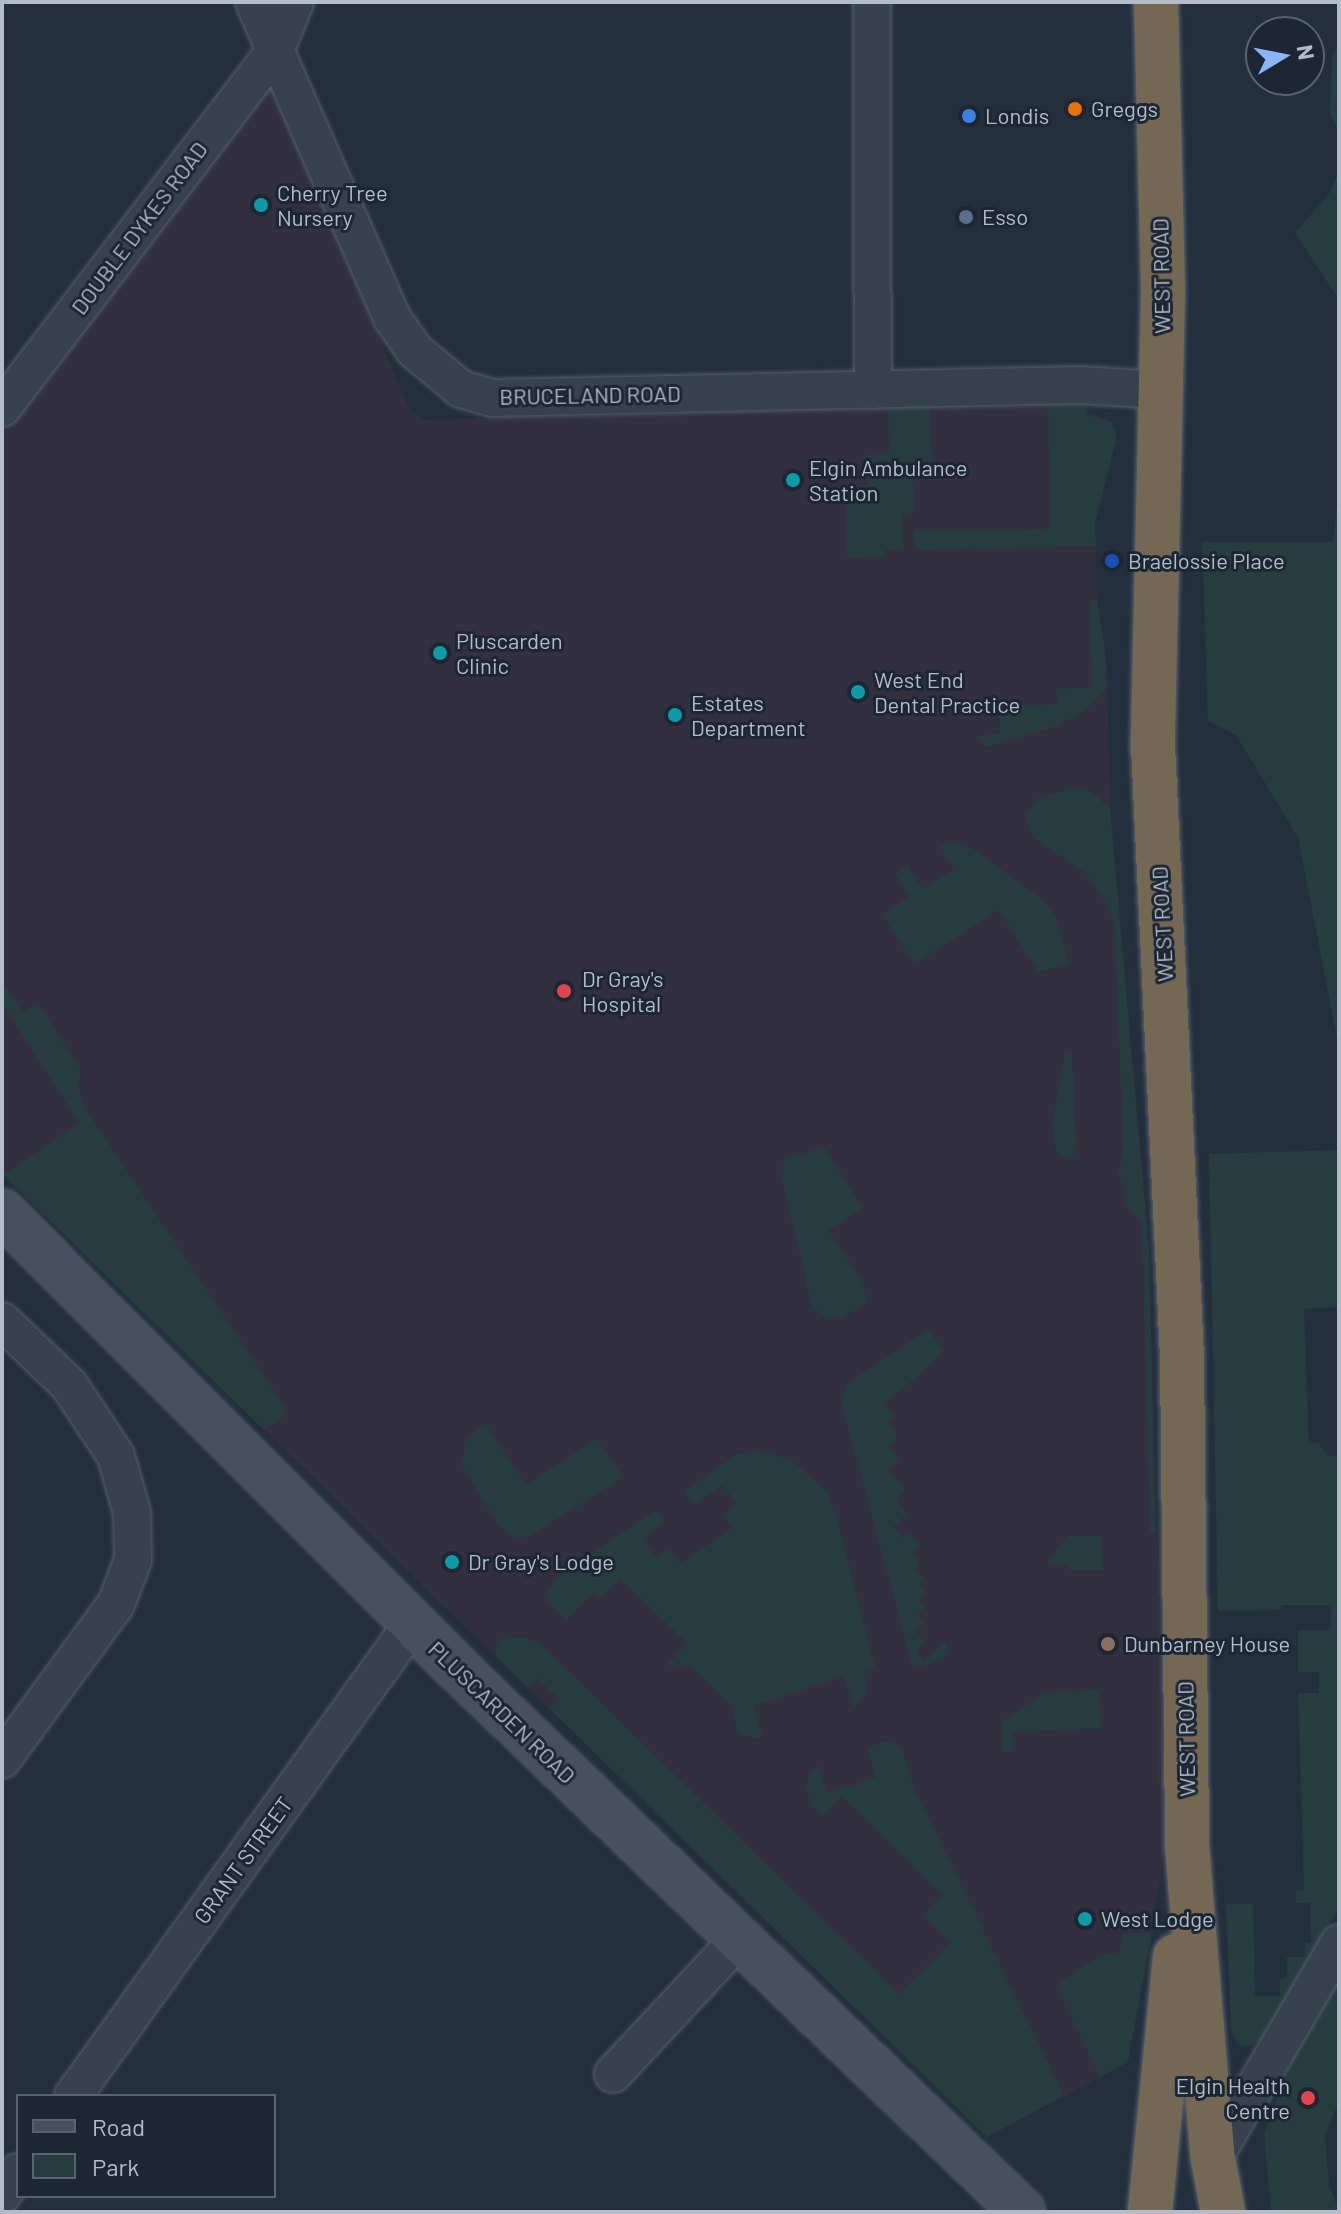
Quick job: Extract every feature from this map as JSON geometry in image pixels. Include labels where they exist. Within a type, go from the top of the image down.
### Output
[{"type":"highway","name":"WEST ROAD","points":[[1156,2],[1163,293],[1153,746],[1182,1357],[1187,1846],[1213,2159],[1223,2212]]},
{"type":"highway","name":"WEST ROAD","points":[[1150,2212],[1187,1846]]},
{"type":"main road","name":"PLUSCARDEN ROAD","points":[[2,1212],[737,1941],[1023,2210]]},
{"type":"street","name":"BRUCELAND ROAD","points":[[254,2],[392,318],[414,350],[461,389],[493,398],[1080,385],[1161,390]]},
{"type":"street","points":[[276,49],[295,2]]},
{"type":"street","points":[[872,2],[873,390]]},
{"type":"street","name":"DOUBLE DYKES ROAD","points":[[2,408],[276,49]]},
{"type":"street","points":[[2,1321],[69,1385],[116,1456],[132,1513],[133,1560],[116,1604],[2,1760]]},
{"type":"street","name":"GRANT STREET","points":[[74,2094],[413,1623]]},
{"type":"street","points":[[613,2074],[737,1941]]},
{"type":"street","points":[[1213,2159],[1339,1943]]},
{"type":"street","points":[[2,2195],[16,2175]]},
{"type":"shaded area","name":"Dr Gray's Hospital","points":[[265,80],[274,83],[408,407],[423,420],[1086,403],[1088,415],[1105,418],[1116,428],[1095,523],[1097,600],[1107,666],[1110,809],[1149,1249],[1165,1847],[1128,2062],[987,2137],[2,1173],[2,433]]},
{"type":"green space","points":[[1339,41],[1339,132],[1330,114],[1332,58]]},
{"type":"green space","points":[[1339,172],[1339,300],[1295,233],[1328,195]]},
{"type":"green space","points":[[1086,403],[1088,415],[1112,422],[1117,436],[1095,523],[1096,546],[915,550],[914,530],[1050,529],[1048,404]]},
{"type":"green space","points":[[930,407],[932,462],[912,463],[914,512],[902,514],[903,549],[885,550],[885,557],[847,558],[847,504],[869,504],[867,455],[889,454],[888,408]]},
{"type":"green space","points":[[1339,487],[1339,1049],[1298,837],[1236,735],[1208,721],[1202,542],[1333,542]]},
{"type":"green space","points":[[1089,600],[1097,600],[1105,650],[1107,685],[1104,691],[1085,711],[1054,727],[990,746],[984,745],[974,736],[1000,734],[999,706],[1057,704],[1056,689],[1092,687]]},
{"type":"green space","points":[[1071,788],[1092,792],[1110,809],[1149,1249],[1155,1532],[1150,1532],[1142,1222],[1123,1203],[1128,1196],[1118,1175],[1123,1151],[1115,930],[1109,908],[1086,873],[1033,838],[1025,817],[1036,799]]},
{"type":"green space","points":[[956,842],[972,848],[1044,901],[1057,919],[1069,963],[1038,972],[999,910],[914,964],[882,914],[909,897],[895,873],[908,865],[922,889],[954,870],[940,846]]},
{"type":"green space","points":[[2,982],[23,1013],[38,1003],[82,1071],[78,1086],[85,1108],[289,1413],[264,1430],[3,1175],[79,1123],[2,1003]]},
{"type":"green space","points":[[1072,1050],[1076,1145],[1074,1154],[1068,1160],[1056,1152],[1052,1126],[1065,1051]]},
{"type":"green space","points":[[824,1147],[863,1208],[828,1230],[863,1282],[867,1304],[840,1318],[828,1319],[812,1306],[781,1177],[785,1169],[782,1161]]},
{"type":"green space","points":[[1339,1150],[1339,1307],[1304,1309],[1309,1443],[1318,1443],[1328,1456],[1339,1455],[1339,1907],[1274,2025],[1255,2045],[1243,2046],[1237,2043],[1231,2028],[1226,1904],[1253,1904],[1255,1996],[1280,1996],[1280,1979],[1287,1978],[1287,1957],[1304,1957],[1305,1943],[1311,1942],[1310,1903],[1296,1903],[1296,1891],[1304,1890],[1298,1693],[1319,1693],[1319,1672],[1298,1672],[1298,1630],[1330,1630],[1331,1605],[1281,1605],[1281,1610],[1218,1611],[1209,1154]]},
{"type":"green space","points":[[928,1330],[944,1350],[916,1378],[884,1402],[895,1417],[888,1423],[898,1436],[888,1446],[899,1459],[888,1470],[906,1490],[896,1500],[907,1514],[893,1527],[902,1538],[909,1532],[919,1545],[912,1552],[920,1563],[916,1568],[924,1578],[919,1583],[925,1591],[919,1599],[925,1607],[918,1614],[924,1623],[916,1631],[925,1642],[916,1652],[924,1661],[945,1641],[949,1651],[945,1657],[927,1665],[912,1665],[841,1402],[848,1383]]},
{"type":"green space","points":[[485,1423],[526,1485],[597,1439],[623,1477],[530,1536],[515,1538],[499,1527],[462,1465],[465,1439]]},
{"type":"green space","points":[[755,1452],[775,1454],[794,1462],[826,1491],[837,1518],[875,1667],[864,1670],[867,1692],[854,1708],[843,1676],[753,1706],[763,1737],[756,1739],[737,1733],[733,1707],[690,1665],[667,1665],[687,1643],[620,1578],[600,1598],[593,1593],[566,1620],[549,1604],[546,1592],[563,1572],[656,1510],[665,1522],[643,1538],[656,1558],[670,1549],[680,1563],[732,1528],[723,1514],[737,1504],[723,1485],[693,1505],[684,1491],[736,1455]]},
{"type":"green space","points":[[1101,1535],[1103,1570],[1070,1571],[1069,1564],[1046,1565],[1067,1536]]},
{"type":"green space","points":[[524,1637],[542,1645],[899,1994],[950,1942],[923,1915],[942,1894],[842,1796],[822,1816],[812,1806],[806,1790],[809,1775],[817,1763],[827,1793],[876,1777],[867,1747],[887,1741],[901,1747],[915,1790],[1064,2096],[987,2137],[550,1709],[559,1699],[537,1678],[528,1687],[497,1657],[495,1648],[499,1639]]},
{"type":"green space","points":[[1099,1690],[1101,1728],[1012,1732],[1012,1752],[1002,1752],[1001,1722],[1044,1693]]},
{"type":"green space","points":[[1152,1932],[1128,2062],[1100,2077],[1055,1985],[1100,1956],[1120,1952],[1121,1933]]},
{"type":"green space","name":"Elgin Health Centre","points":[[1339,1974],[1339,2101],[1325,2136],[1329,2184],[1339,2212],[1271,2212],[1264,2134],[1291,2061]]},
{"type":"place","name":"Greggs","points":[[1075,109]]},
{"type":"place","name":"Londis","points":[[969,116]]},
{"type":"place","name":"Cherry Tree Nursery","points":[[261,205]]},
{"type":"place","name":"Esso","points":[[966,217]]},
{"type":"place","name":"Elgin Ambulance Station","points":[[793,480]]},
{"type":"place","name":"Braelossie Place","points":[[1112,561]]},
{"type":"place","name":"Pluscarden Clinic","points":[[440,653]]},
{"type":"place","name":"West End Dental Practice","points":[[858,692]]},
{"type":"place","name":"Estates Department","points":[[675,715]]},
{"type":"place","name":"Dr Gray's Hospital","points":[[564,991]]},
{"type":"place","name":"Dr Gray's Lodge","points":[[452,1562]]},
{"type":"place","name":"Dunbarney House","points":[[1108,1644]]},
{"type":"place","name":"West Lodge","points":[[1085,1919]]},
{"type":"place","name":"Elgin Health Centre","points":[[1308,2098]]}]
